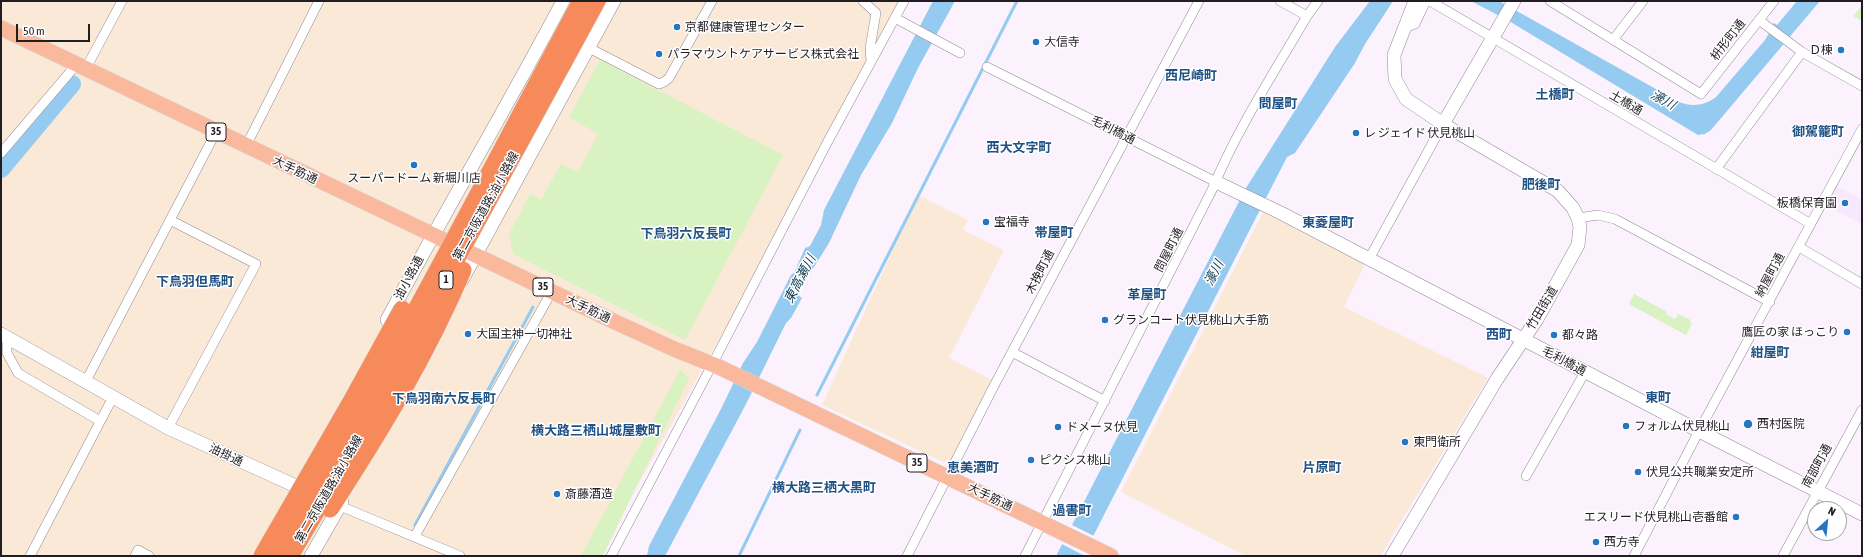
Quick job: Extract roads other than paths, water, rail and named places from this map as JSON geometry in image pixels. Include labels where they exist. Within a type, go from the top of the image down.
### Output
[{"type":"highway","name":"第二京阪道路;油小路線","points":[[290,556],[353,449],[494,178],[581,1]]},
{"type":"highway","name":"第二京阪道路;油小路線","points":[[275,556],[352,426],[597,1]]},
{"type":"highway","points":[[262,556],[439,245],[494,178]]},
{"type":"highway","points":[[299,556],[387,420],[421,359],[457,285],[494,178]]},
{"type":"main road","name":"大手筋通","points":[[1,28],[674,350],[716,366],[1104,553]]},
{"type":"street","points":[[1,153],[81,66],[122,1]]},
{"type":"street","points":[[246,146],[319,1]]},
{"type":"street","name":"油小路通","points":[[257,556],[297,488],[432,235],[530,64],[563,1]]},
{"type":"street","points":[[311,556],[340,506],[395,400],[476,255],[614,1]]},
{"type":"street","points":[[589,48],[659,84],[669,78],[712,1]]},
{"type":"street","points":[[864,1],[876,13],[870,48],[871,62]]},
{"type":"street","points":[[611,556],[716,366],[871,62],[897,19],[904,1]]},
{"type":"street","name":"木挽町通","points":[[908,556],[1012,352],[1199,1]]},
{"type":"street","points":[[1280,1],[1306,16]]},
{"type":"street","name":"問屋町通","points":[[1025,556],[1216,182],[1232,147],[1306,16],[1318,1]]},
{"type":"street","points":[[1415,1],[1394,55],[1395,79],[1406,99],[1444,124],[1558,191],[1573,208],[1578,218],[1598,215],[1615,218],[1770,302]]},
{"type":"street","points":[[1404,28],[1415,24],[1426,1]]},
{"type":"street","name":"土橋通","points":[[1430,1],[1811,224]]},
{"type":"street","points":[[1369,259],[1514,1]]},
{"type":"street","points":[[1550,1],[1613,40],[1643,1]]},
{"type":"street","name":"枡形町通","points":[[1613,40],[1701,94],[1774,1]]},
{"type":"street","points":[[897,19],[957,51]]},
{"type":"street","points":[[1759,20],[1802,52],[1862,86]]},
{"type":"street","points":[[1716,169],[1802,52]]},
{"type":"street","name":"毛利橋通","points":[[987,67],[1216,182],[1239,192],[1862,514]]},
{"type":"street","name":"納屋町通","points":[[1634,556],[1699,431],[1770,302],[1862,129]]},
{"type":"street","points":[[86,381],[216,132]]},
{"type":"street","name":"竹田街道","points":[[1392,556],[1523,339],[1537,319],[1578,245],[1580,226],[1578,218]]},
{"type":"street","points":[[168,428],[256,264],[170,220]]},
{"type":"street","points":[[1799,247],[1862,284]]},
{"type":"street","points":[[415,536],[552,291]]},
{"type":"street","points":[[4,336],[7,353],[18,373],[100,421]]},
{"type":"street","name":"油掛通","points":[[4,336],[168,428],[297,488],[460,556]]},
{"type":"street","points":[[1012,352],[1105,401]]},
{"type":"street","points":[[1526,476],[1585,372]]},
{"type":"street","points":[[30,556],[113,397]]},
{"type":"street","name":"南部町通","points":[[1783,556],[1862,410]]},
{"type":"street","points":[[135,556],[138,550],[149,556]]},
{"type":"water","name":"東高瀬川","points":[[933,1],[955,1],[918,68],[892,123],[861,175],[829,243],[797,294],[802,298],[791,318],[786,323],[745,406],[665,556],[647,556],[649,546],[721,409],[743,363],[757,342],[791,275],[794,273],[805,248],[810,246],[821,225],[824,210]]},
{"type":"water","name":"濠川","points":[[1370,1],[1393,1],[1365,44],[1355,63],[1295,153],[1287,157],[1083,556],[1056,556],[1246,188],[1335,47]]},
{"type":"water","name":"濠川","points":[[1471,1],[1499,1],[1679,102],[1689,105],[1698,105],[1716,97],[1765,40],[1773,26],[1772,25],[1774,23],[1777,25],[1797,1],[1820,1],[1711,130],[1705,134],[1698,135],[1509,21]]},
{"type":"waterway","points":[[817,395],[1017,1]]},
{"type":"waterway","points":[[1,169],[72,84]]},
{"type":"waterway","points":[[415,525],[533,307]]},
{"type":"waterway","points":[[739,556],[800,430]]},
{"type":"place","name":"京都健康管理センター","points":[[677,27]]},
{"type":"place","name":"大信寺","points":[[1036,42]]},
{"type":"place","name":"Ｄ棟","points":[[1841,50]]},
{"type":"place","name":"パラマウントケアサービス株式会社","points":[[659,54]]},
{"type":"place","name":"レ ジェイド 伏見桃山","points":[[1356,133]]},
{"type":"place","name":"スーパードーム 新堀川店","points":[[414,165]]},
{"type":"place","name":"板橋保育園","points":[[1845,203]]},
{"type":"place","name":"宝福寺","points":[[986,222]]},
{"type":"place","name":"グランコート伏見桃山大手筋","points":[[1105,320]]},
{"type":"place","name":"鷹匠の家 ほっこり","points":[[1847,332]]},
{"type":"place","name":"大国主神一切神社","points":[[468,334]]},
{"type":"place","name":"都々路","points":[[1554,335]]},
{"type":"place","name":"西村医院","points":[[1748,424]]},
{"type":"place","name":"フォルム伏見桃山","points":[[1626,426]]},
{"type":"place","name":"ドメーヌ伏見","points":[[1058,427]]},
{"type":"place","name":"東門衛所","points":[[1405,442]]},
{"type":"place","name":"ピクシス桃山","points":[[1031,460]]},
{"type":"place","name":"伏見公共職業安定所","points":[[1638,472]]},
{"type":"place","name":"斎藤酒造","points":[[557,494]]},
{"type":"place","name":"エスリード伏見桃山壱番館","points":[[1736,517]]},
{"type":"place","name":"西方寺","points":[[1596,542]]},
{"type":"district","name":"西尼崎町","points":[[1191,76]]},
{"type":"district","name":"土橋町","points":[[1555,95]]},
{"type":"district","name":"問屋町","points":[[1278,104]]},
{"type":"district","name":"御駕籠町","points":[[1818,132]]},
{"type":"district","name":"西大文字町","points":[[1019,148]]},
{"type":"district","name":"肥後町","points":[[1541,185]]},
{"type":"district","name":"東菱屋町","points":[[1328,223]]},
{"type":"district","name":"帯屋町","points":[[1054,233]]},
{"type":"district","name":"下鳥羽六反長町","points":[[686,234]]},
{"type":"district","name":"下鳥羽但馬町","points":[[195,282]]},
{"type":"district","name":"革屋町","points":[[1147,295]]},
{"type":"district","name":"西町","points":[[1499,335]]},
{"type":"district","name":"紺屋町","points":[[1770,353]]},
{"type":"district","name":"東町","points":[[1658,398]]},
{"type":"district","name":"下鳥羽南六反長町","points":[[444,399]]},
{"type":"district","name":"横大路三栖山城屋敷町","points":[[596,431]]},
{"type":"district","name":"恵美酒町","points":[[973,468]]},
{"type":"district","name":"片原町","points":[[1322,468]]},
{"type":"district","name":"横大路三栖大黒町","points":[[824,488]]},
{"type":"district","name":"過書町","points":[[1072,511]]}]
